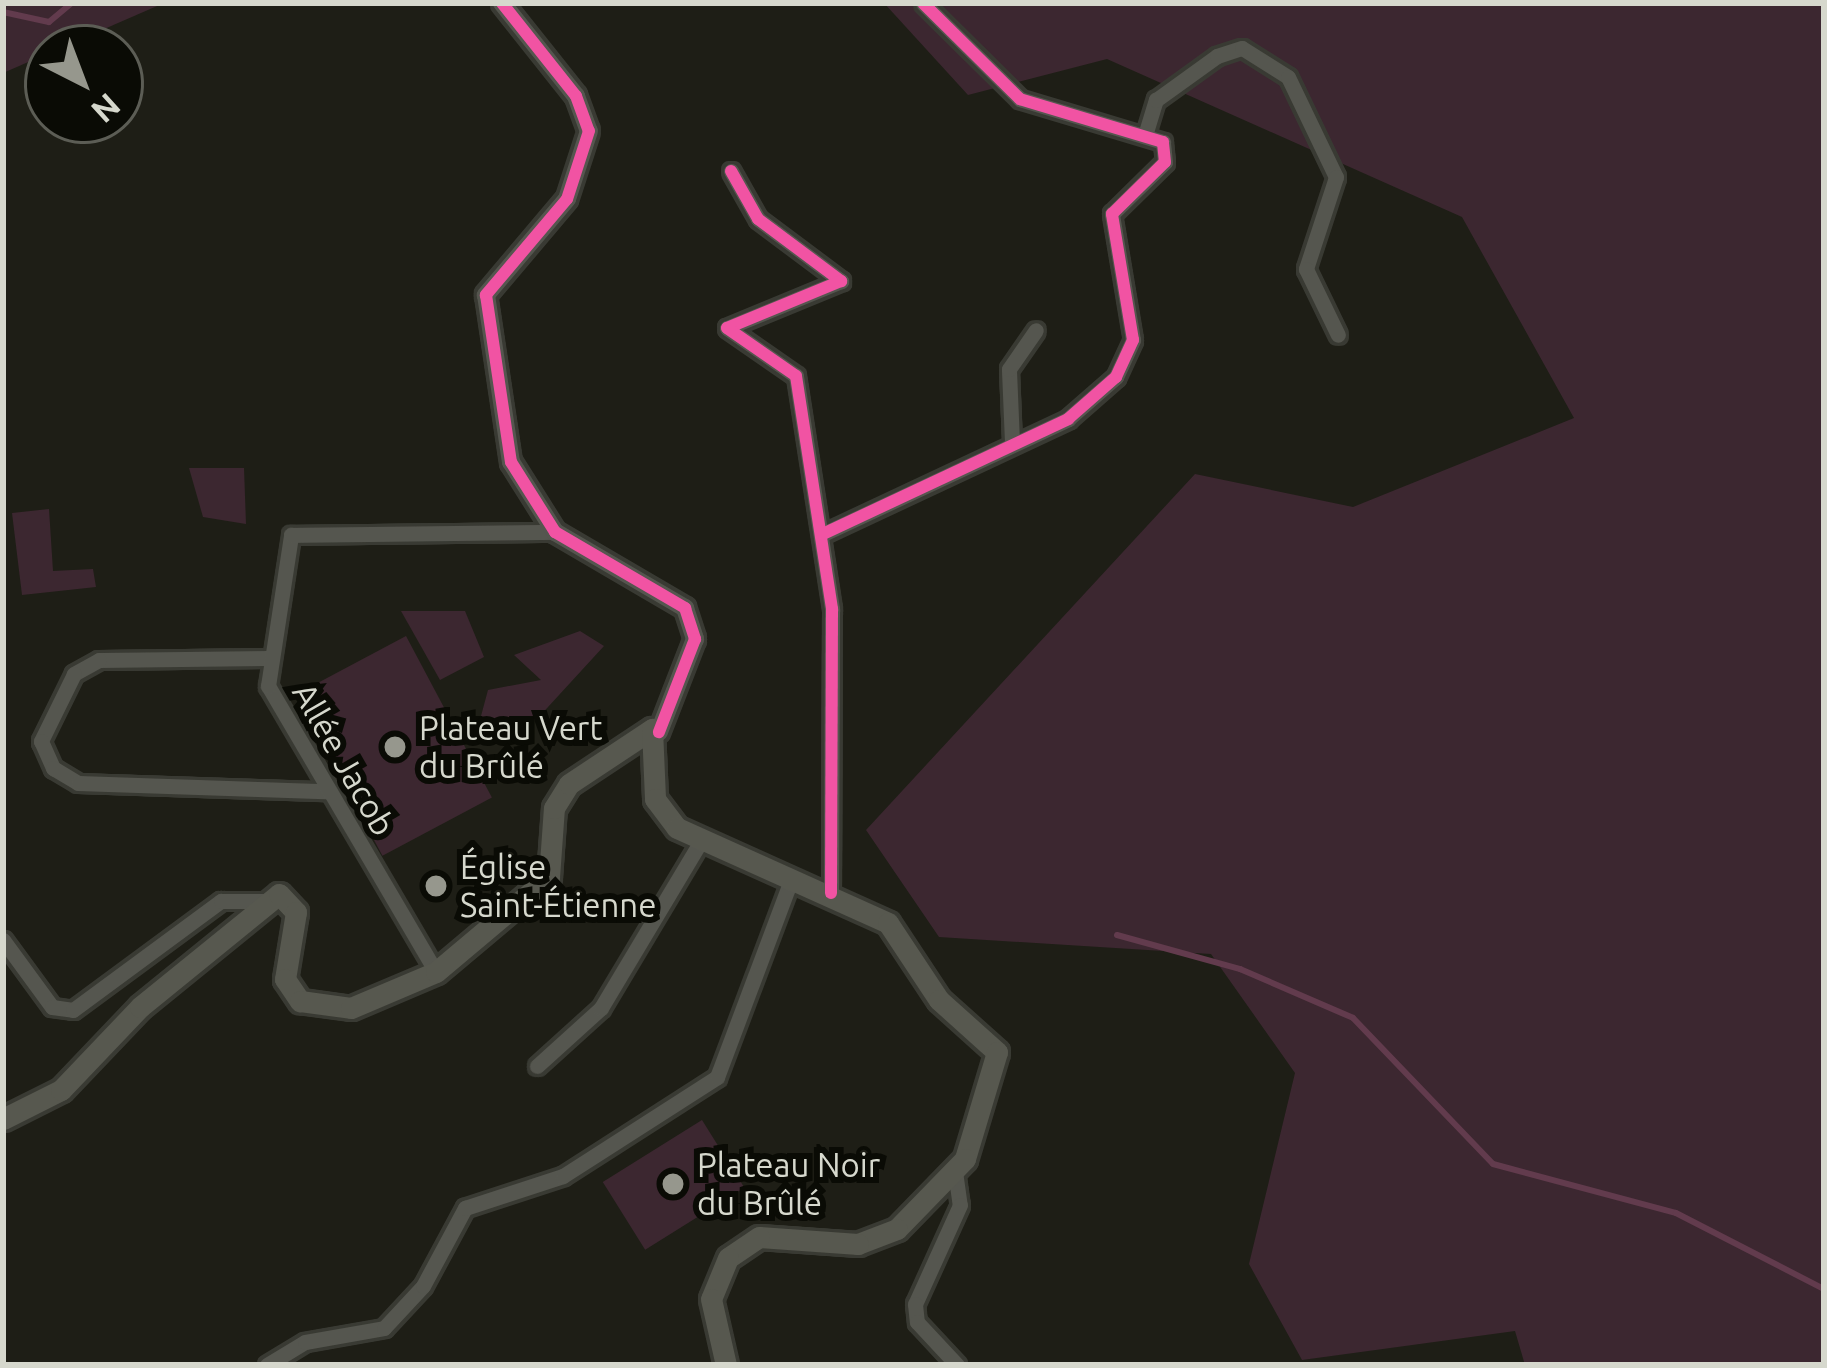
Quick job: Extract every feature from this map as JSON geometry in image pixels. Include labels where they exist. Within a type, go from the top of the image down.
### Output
[{"type":"main road","points":[[3,1119],[62,1090],[265,901],[279,894],[296,913],[285,979],[300,1000],[351,1007],[436,972],[549,878],[554,808],[569,784],[631,738],[659,732],[655,799],[701,841],[831,893],[904,936],[939,1000],[997,1052],[955,1171],[877,1239],[759,1237],[738,1247],[710,1299],[725,1365]]},
{"type":"street","points":[[502,3],[576,96],[589,131],[567,199],[501,268],[485,309],[516,478],[555,532],[685,608],[695,639],[659,732]]},
{"type":"street","points":[[823,533],[1082,410],[1125,362],[1134,320],[1111,220],[1165,162],[1146,132],[1020,99],[923,3]]},
{"type":"street","points":[[1146,132],[1156,100],[1217,56],[1242,48],[1288,77],[1336,177],[1306,268],[1338,335]]},
{"type":"street","points":[[730,171],[758,219],[841,280],[728,328],[796,376],[823,533],[831,893]]},
{"type":"street","points":[[1012,442],[1009,369],[1036,330]]},
{"type":"street","name":"Allée Jacob","points":[[436,972],[274,703],[268,658],[291,535],[555,532]]},
{"type":"street","points":[[268,658],[99,660],[74,674],[41,740],[52,768],[78,783],[325,791]]},
{"type":"street","points":[[537,1066],[601,1008],[701,841]]},
{"type":"street","points":[[267,1365],[304,1342],[384,1328],[424,1286],[465,1208],[563,1175],[717,1077],[791,880]]},
{"type":"street","points":[[3,940],[52,1007],[73,1010],[221,901],[265,901]]},
{"type":"street","points":[[955,1171],[960,1205],[915,1304],[917,1322],[957,1365]]},
{"type":"shaded area","points":[[3,3],[164,3],[116,24],[24,24],[24,64],[3,73]]},
{"type":"shaded area","points":[[884,3],[1824,3],[1824,1365],[1525,1365],[1515,1331],[1302,1360],[1249,1264],[1295,1073],[1211,954],[939,937],[866,830],[1195,474],[1353,507],[1574,418],[1462,217],[1107,59],[968,95]]},
{"type":"shaded area","points":[[189,468],[244,468],[246,524],[203,517]]},
{"type":"shaded area","points":[[49,509],[53,571],[93,569],[96,587],[22,595],[12,513]]},
{"type":"shaded area","points":[[401,611],[465,611],[484,657],[440,680]]},
{"type":"shaded area","points":[[580,631],[604,646],[537,719],[515,730],[481,716],[488,690],[541,680],[514,655]]},
{"type":"shaded area","name":"Plateau Vert du Brûlé","points":[[406,636],[492,798],[382,856],[297,694]]},
{"type":"shaded area","name":"Plateau Noir du Brûlé","points":[[702,1120],[744,1188],[645,1250],[603,1182]]},
{"type":"waterway","points":[[3,12],[49,22],[72,3]]},
{"type":"waterway","points":[[1117,935],[1240,969],[1353,1018],[1493,1164],[1676,1213],[1824,1289]]},
{"type":"cycle path","points":[[502,3],[576,96],[589,131],[567,199],[486,295],[511,462],[555,532],[685,608],[695,639],[659,732]]},
{"type":"cycle path","points":[[823,534],[1068,419],[1116,377],[1133,340],[1112,214],[1165,162],[1163,142],[1020,99],[923,3]]},
{"type":"cycle path","points":[[731,171],[758,219],[841,281],[727,328],[796,376],[832,609],[831,893]]},
{"type":"place","name":"Plateau Vert du Brûlé","points":[[395,747]]},
{"type":"place","name":"Église Saint-Étienne","points":[[436,886]]},
{"type":"place","name":"Plateau Noir du Brûlé","points":[[673,1184]]}]
